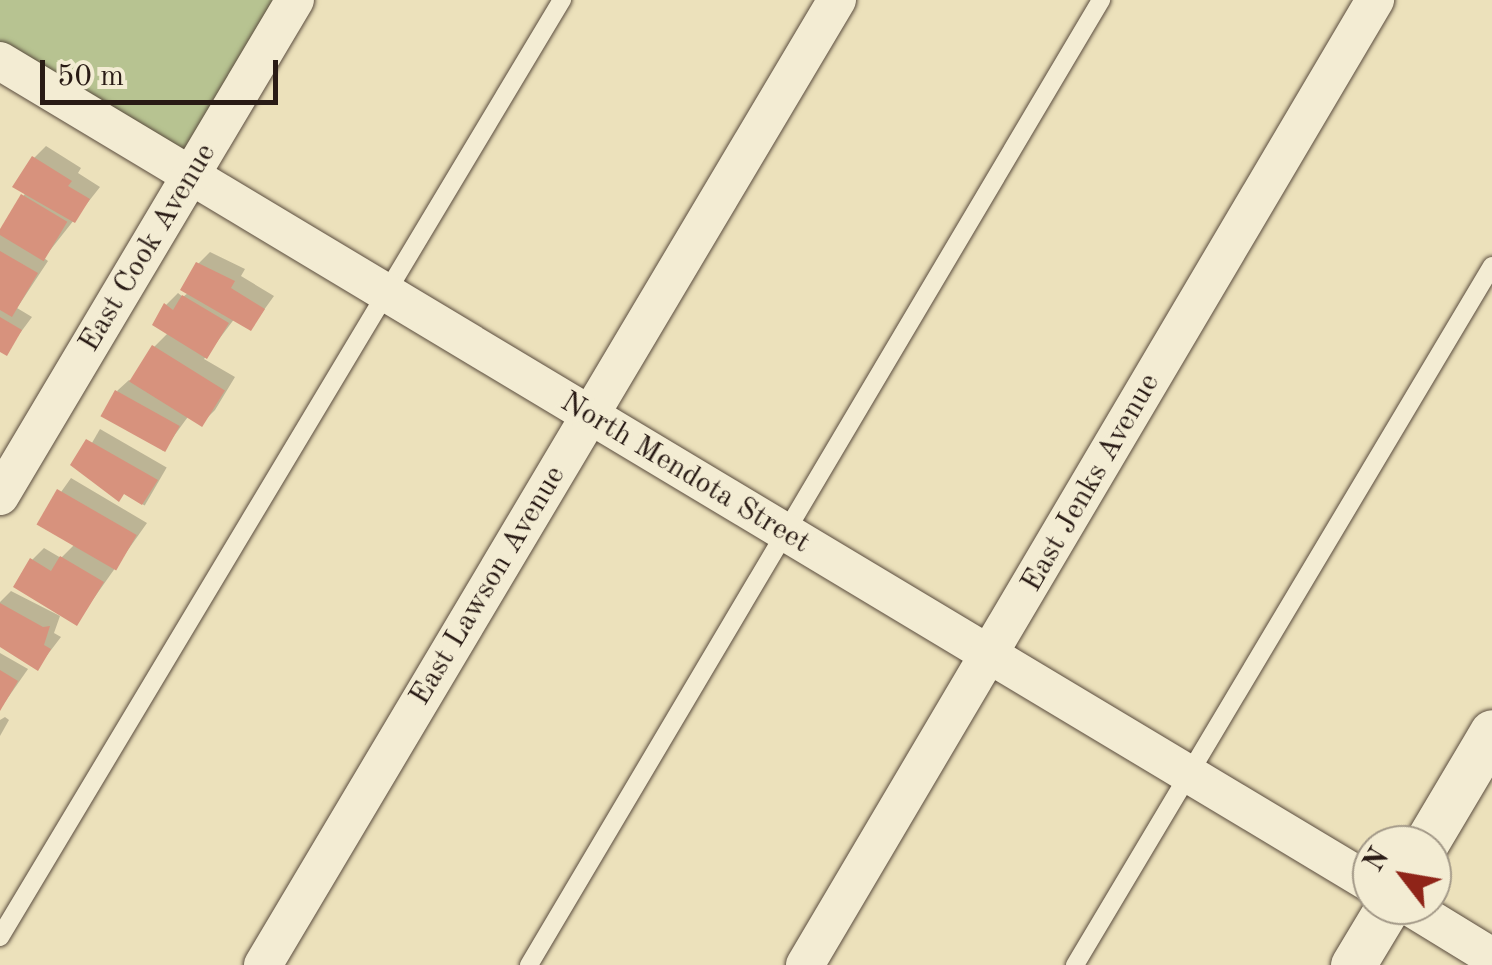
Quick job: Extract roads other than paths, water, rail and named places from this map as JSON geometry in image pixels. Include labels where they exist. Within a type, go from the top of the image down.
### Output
[{"type":"street","name":"East Cook Avenue","points":[[0,496],[295,0]]},
{"type":"street","name":"East Lawson Avenue","points":[[263,965],[837,0]]},
{"type":"street","name":"East Jenks Avenue","points":[[806,965],[1375,0]]},
{"type":"street","name":"North Mendota Street","points":[[0,61],[1352,872]]},
{"type":"street","points":[[1436,825],[1492,732]]},
{"type":"street","points":[[1353,965],[1377,925]]},
{"type":"street","points":[[1440,925],[1492,957]]},
{"type":"lane","points":[[0,937],[562,0]]},
{"type":"lane","points":[[529,965],[1102,0]]},
{"type":"lane","points":[[1075,965],[1492,266]]}]
